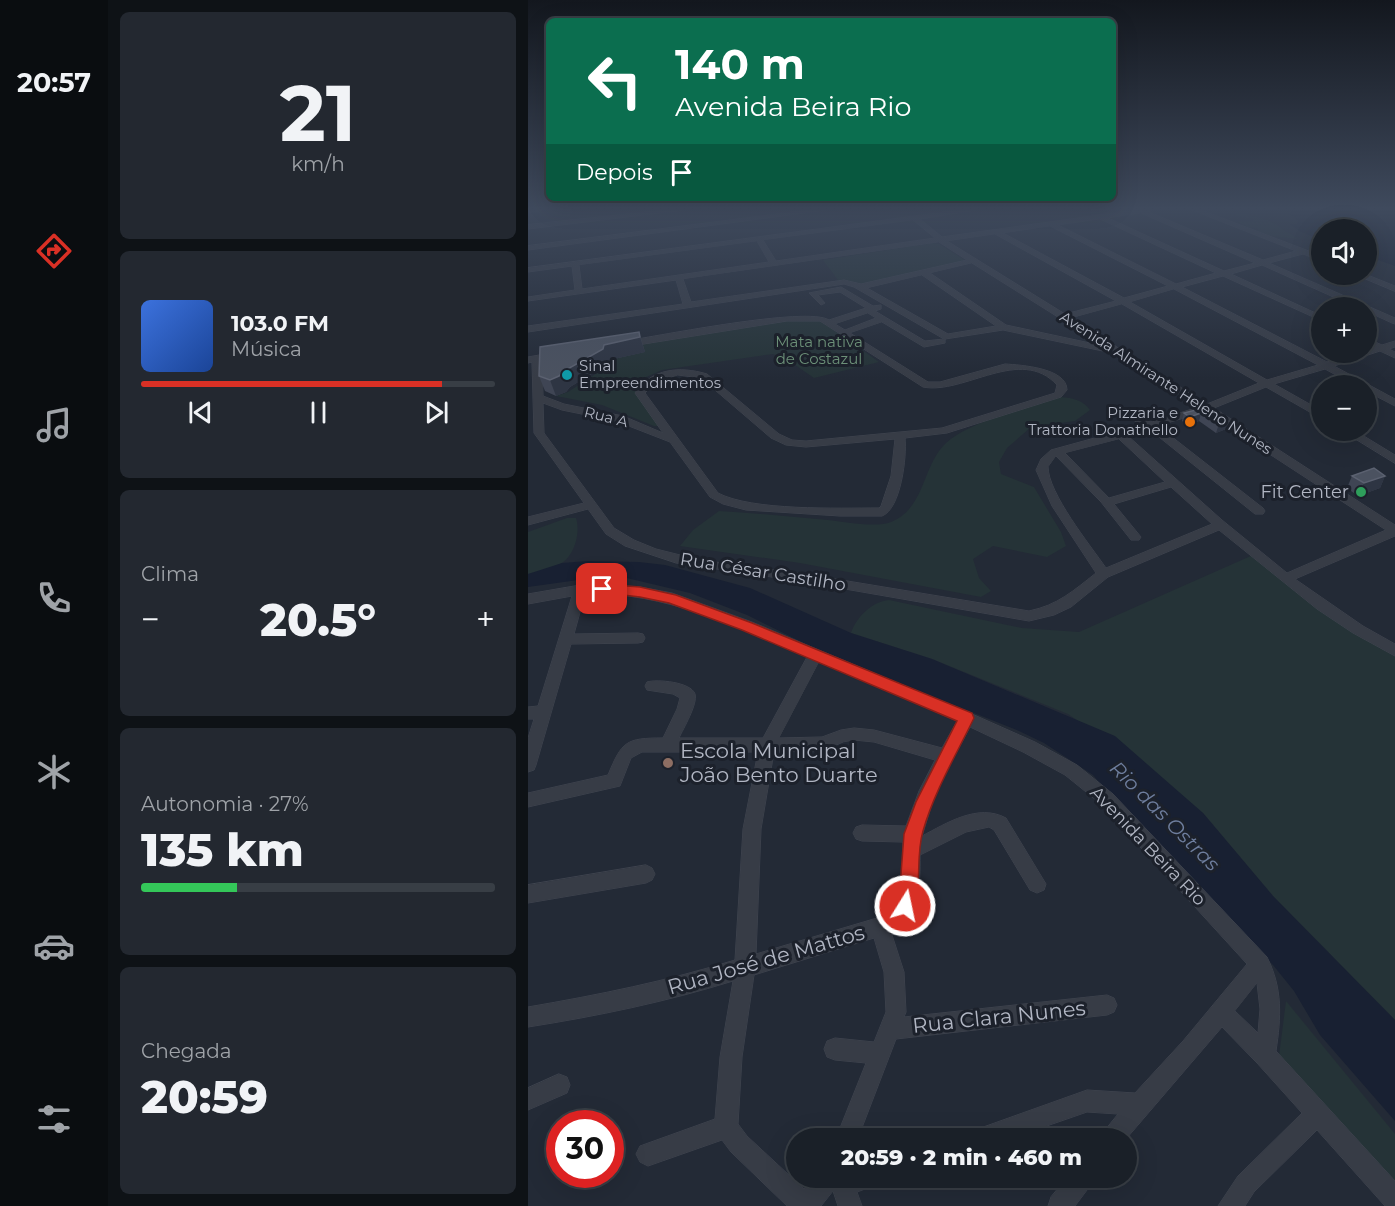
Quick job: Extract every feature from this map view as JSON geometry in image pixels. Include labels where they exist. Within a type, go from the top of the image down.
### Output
[{"type":"street","points":[[528,270],[557,266]]},
{"type":"street","points":[[575,266],[578,290]]},
{"type":"street","points":[[528,298],[743,266]]},
{"type":"street","points":[[578,290],[679,278],[748,266]]},
{"type":"street","points":[[860,287],[949,266]]},
{"type":"street","name":"Avenida Almirante Heleno Nunes","points":[[982,266],[1120,352],[1395,531]]},
{"type":"street","points":[[1059,266],[1311,409]]},
{"type":"street","points":[[1136,266],[1345,375]]},
{"type":"street","points":[[1208,266],[1311,314]]},
{"type":"street","points":[[1065,317],[1173,285],[1247,266]]},
{"type":"street","points":[[1273,266],[1341,297]]},
{"type":"street","points":[[923,272],[1003,327]]},
{"type":"street","points":[[679,278],[687,304]]},
{"type":"street","points":[[528,329],[837,282],[860,287],[947,337],[1003,327],[1120,352]]},
{"type":"street","points":[[1377,282],[1395,290]]},
{"type":"street","points":[[786,297],[841,290],[882,319],[925,345],[942,341]]},
{"type":"street","points":[[813,293],[821,303]]},
{"type":"street","points":[[748,295],[755,307]]},
{"type":"street","points":[[828,323],[887,303]]},
{"type":"street","points":[[1377,313],[1395,321]]},
{"type":"street","points":[[616,345],[787,318],[813,317],[828,323],[926,385],[940,385],[1005,367],[1034,371],[1054,377],[1062,385],[1062,390],[1058,395],[943,430],[806,444],[781,440],[704,376],[692,371],[658,377],[644,385],[640,393],[714,495],[727,502],[746,506],[879,513],[886,509],[895,478],[901,450],[900,435]]},
{"type":"street","points":[[841,332],[882,319]]},
{"type":"street","points":[[1103,574],[1062,512],[1042,472],[1044,462],[1058,452],[1206,408],[1268,383],[1395,344]]},
{"type":"street","points":[[1377,346],[1395,355]]},
{"type":"street","points":[[532,359],[571,352]]},
{"type":"street","name":"Rua César Castilho","points":[[532,359],[538,398],[533,434],[566,468],[610,531],[626,542],[664,556],[1029,616],[1049,612],[1066,604],[1103,574],[1219,526]]},
{"type":"street","points":[[1377,392],[1395,402]]},
{"type":"street","name":"Rua A","points":[[538,398],[562,407],[619,418],[673,441]]},
{"type":"street","points":[[1125,411],[1150,425],[1259,511]]},
{"type":"street","points":[[1121,435],[1219,526],[1352,627],[1395,651]]},
{"type":"street","points":[[1364,441],[1395,460]]},
{"type":"street","points":[[1058,452],[1104,499]]},
{"type":"street","points":[[1135,537],[1106,503],[1173,483]]},
{"type":"street","points":[[528,521],[590,505]]},
{"type":"street","points":[[1287,578],[1395,531]]},
{"type":"street","name":"Avenida Beira Rio","points":[[528,599],[580,590],[602,589],[640,592],[672,598],[747,626],[967,718],[1071,770],[1107,799],[1260,964],[1268,978],[1271,1008],[1264,1056]]},
{"type":"street","points":[[528,765],[580,590]]},
{"type":"street","points":[[566,639],[638,638]]},
{"type":"street","points":[[815,655],[768,744],[752,829],[745,967],[731,1057],[726,1127],[739,1144],[805,1206],[840,1188]]},
{"type":"street","points":[[652,686],[676,688],[688,695],[685,709],[668,744]]},
{"type":"street","points":[[528,713],[544,712]]},
{"type":"street","name":"Rua José de Mattos","points":[[528,1017],[607,1004],[683,986],[880,927],[901,914],[910,888],[912,842],[922,807],[967,718]]},
{"type":"street","points":[[528,800],[614,781],[625,754],[631,748],[639,745],[823,744],[841,736],[854,734],[874,736],[946,756]]},
{"type":"street","points":[[862,834],[912,842],[984,819],[992,819],[1000,824],[1037,884]]},
{"type":"street","points":[[528,894],[646,874]]},
{"type":"street","points":[[851,1128],[879,1053],[892,1029],[896,1012],[894,972],[880,927]]},
{"type":"street","points":[[1121,1128],[1222,1013],[1260,964]]},
{"type":"street","name":"Rua Clara Nunes","points":[[892,1029],[1107,1005]]},
{"type":"street","points":[[1222,1013],[1395,1199]]},
{"type":"street","points":[[835,1049],[879,1053]]},
{"type":"street","points":[[528,1099],[559,1085]]},
{"type":"street","points":[[1010,1128],[1087,1101],[1140,1104]]},
{"type":"street","points":[[1230,1206],[1246,1184],[1317,1114]]},
{"type":"street","points":[[648,1154],[726,1127]]},
{"type":"street","points":[[1060,1206],[1074,1188]]},
{"type":"green space","points":[[828,266],[943,266],[865,284],[838,280]]},
{"type":"green space","name":"Mata nativa de Costazul","points":[[796,319],[821,321],[879,362],[814,378],[788,360],[773,354],[662,370],[642,379],[636,391],[659,426],[602,405],[556,396],[568,392],[612,363],[614,359],[644,352],[642,344]]},
{"type":"green space","points":[[1061,397],[1077,400],[1090,410],[1075,421],[1031,427],[1007,448],[999,462],[1001,474],[1034,487],[1061,532],[1066,546],[1047,557],[993,546],[973,559],[979,578],[991,591],[981,597],[800,563],[680,546],[693,530],[719,511],[860,524],[891,522],[911,507],[937,454],[954,437],[982,422]]},
{"type":"green space","points":[[567,518],[576,518],[578,531],[569,556],[556,566],[528,574],[528,532]]},
{"type":"green space","points":[[1253,555],[1395,655],[1395,1020],[1273,896],[1203,813],[1166,782],[1068,714],[932,659],[851,633],[857,621],[866,611],[889,600],[1022,628],[1079,632]]},
{"type":"green space","points":[[1286,1001],[1395,1134],[1395,1184],[1279,1056]]},
{"type":"water","name":"Rio das Ostras","points":[[588,561],[665,565],[750,588],[851,633],[932,659],[1115,736],[1203,813],[1273,896],[1395,1020],[1395,1121],[1320,1035],[1294,991],[1273,965],[1115,801],[1093,775],[1044,743],[1019,731],[826,654],[747,615],[690,593],[614,575],[528,587],[528,574],[562,563]]},
{"type":"building","points":[[639,332],[640,337],[604,345],[603,349],[550,380],[539,376],[540,347]]},
{"type":"building","points":[[1207,407],[1228,421],[1219,424],[1201,413],[1190,417],[1184,413]]},
{"type":"building","points":[[1374,468],[1385,476],[1364,483],[1352,476]]},
{"type":"place","name":"Sinal Empreendimentos","points":[[567,375]]},
{"type":"place","name":"Pizzaria e Trattoria Donathello","points":[[1190,422]]},
{"type":"place","name":"Fit Center","points":[[1361,492]]},
{"type":"place","name":"Escola Municipal João Bento Duarte","points":[[668,763]]},
{"type":"route","points":[[602,589],[640,592],[672,598],[747,626],[967,718],[922,807],[913,834],[910,888],[905,906]]}]
